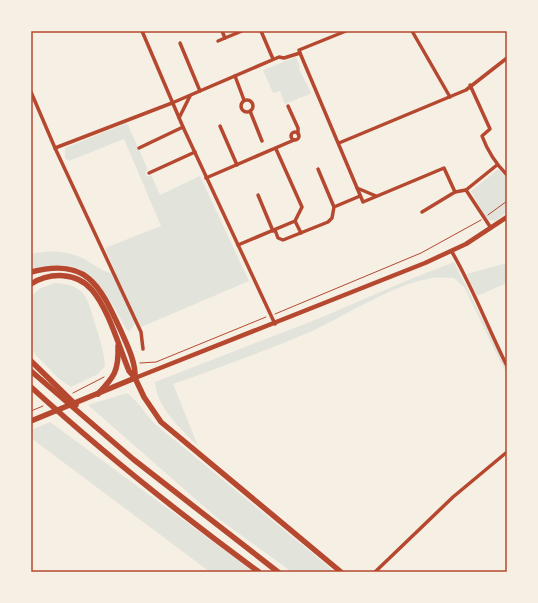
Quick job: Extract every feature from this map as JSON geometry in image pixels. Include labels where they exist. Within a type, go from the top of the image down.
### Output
[{"type":"main road","points":[[31,421],[452,252],[507,217]]},
{"type":"main road","points":[[31,272],[48,267],[70,268],[91,280],[106,298],[136,369],[135,378]]},
{"type":"main road","points":[[31,284],[44,278],[62,275],[78,279],[85,284],[96,295],[118,342],[129,371],[135,378],[144,397],[161,422],[341,572]]},
{"type":"main road","points":[[98,394],[112,379],[117,370],[118,342]]},
{"type":"main road","points":[[31,361],[53,388]]},
{"type":"main road","points":[[31,371],[179,495],[278,572]]},
{"type":"main road","points":[[31,387],[76,428],[167,502],[259,572]]},
{"type":"street","points":[[142,31],[172,103],[206,178],[275,324]]},
{"type":"street","points":[[222,31],[225,38]]},
{"type":"street","points":[[218,41],[242,31]]},
{"type":"street","points":[[261,31],[273,59]]},
{"type":"street","points":[[55,148],[192,95],[273,59],[280,57],[284,58],[300,52],[299,50],[346,31]]},
{"type":"street","points":[[412,31],[450,97]]},
{"type":"street","points":[[180,43],[200,91]]},
{"type":"street","points":[[300,52],[363,202],[444,168],[455,192]]},
{"type":"street","points":[[339,143],[466,90],[470,85],[507,58]]},
{"type":"street","points":[[235,76],[244,100],[241,104],[242,108],[245,111],[250,111]]},
{"type":"street","points":[[470,85],[490,129],[482,136],[488,151],[497,165],[507,175]]},
{"type":"street","points":[[31,92],[55,148],[141,332],[143,349]]},
{"type":"street","points":[[179,118],[192,95]]},
{"type":"street","points":[[244,100],[249,100],[252,103],[253,108],[250,111]]},
{"type":"street","points":[[206,178],[294,140],[291,137],[292,133],[298,134],[298,128],[288,106]]},
{"type":"street","points":[[250,111],[262,141]]},
{"type":"street","points":[[220,126],[237,165]]},
{"type":"street","points":[[139,148],[183,127]]},
{"type":"street","points":[[238,245],[295,221],[302,207],[276,149]]},
{"type":"street","points":[[149,173],[195,152]]},
{"type":"street","points":[[422,212],[455,192],[466,190],[497,165]]},
{"type":"street","points":[[258,194],[274,231],[281,240],[328,222],[332,218],[334,207],[318,169]]},
{"type":"street","points":[[357,188],[376,196]]},
{"type":"street","points":[[466,190],[491,228]]},
{"type":"street","points":[[334,207],[360,196]]},
{"type":"street","points":[[295,221],[301,233]]},
{"type":"street","points":[[452,252],[465,274],[489,330],[507,366]]},
{"type":"street","points":[[375,572],[453,497],[507,452]]},
{"type":"path","points":[[134,364],[156,362],[421,252],[453,237],[484,218],[507,201]]},
{"type":"path","points":[[70,395],[105,377]]},
{"type":"path","points":[[31,411],[44,406]]},
{"type":"shaded area","points":[[296,57],[300,71],[311,93],[285,104],[280,91],[273,93],[263,70]]},
{"type":"shaded area","points":[[127,123],[148,170],[145,172],[147,177],[151,175],[160,195],[200,176],[249,281],[141,327],[137,320],[130,331],[127,330],[110,300],[101,288],[91,278],[80,271],[67,267],[31,269],[31,254],[59,252],[72,254],[110,273],[115,271],[105,248],[161,226],[124,139],[69,161],[65,158],[65,148]]},
{"type":"shaded area","points":[[497,170],[500,170],[507,177],[507,212],[495,221],[487,220],[471,191]]},
{"type":"shaded area","points":[[454,262],[507,369],[507,375],[464,287],[454,278],[436,278],[418,281],[386,293],[310,332],[173,384],[198,446],[170,417],[160,400],[155,382],[320,318]]},
{"type":"shaded area","points":[[507,263],[507,283],[477,296],[467,274]]},
{"type":"shaded area","points":[[55,283],[75,287],[81,291],[85,297],[89,304],[104,357],[105,366],[98,374],[71,387],[59,379],[31,350],[31,296],[41,288]]},
{"type":"shaded area","points":[[127,393],[135,400],[155,424],[335,572],[292,572],[216,517],[88,405]]},
{"type":"shaded area","points":[[50,422],[254,572],[210,572],[31,438],[31,430]]}]
